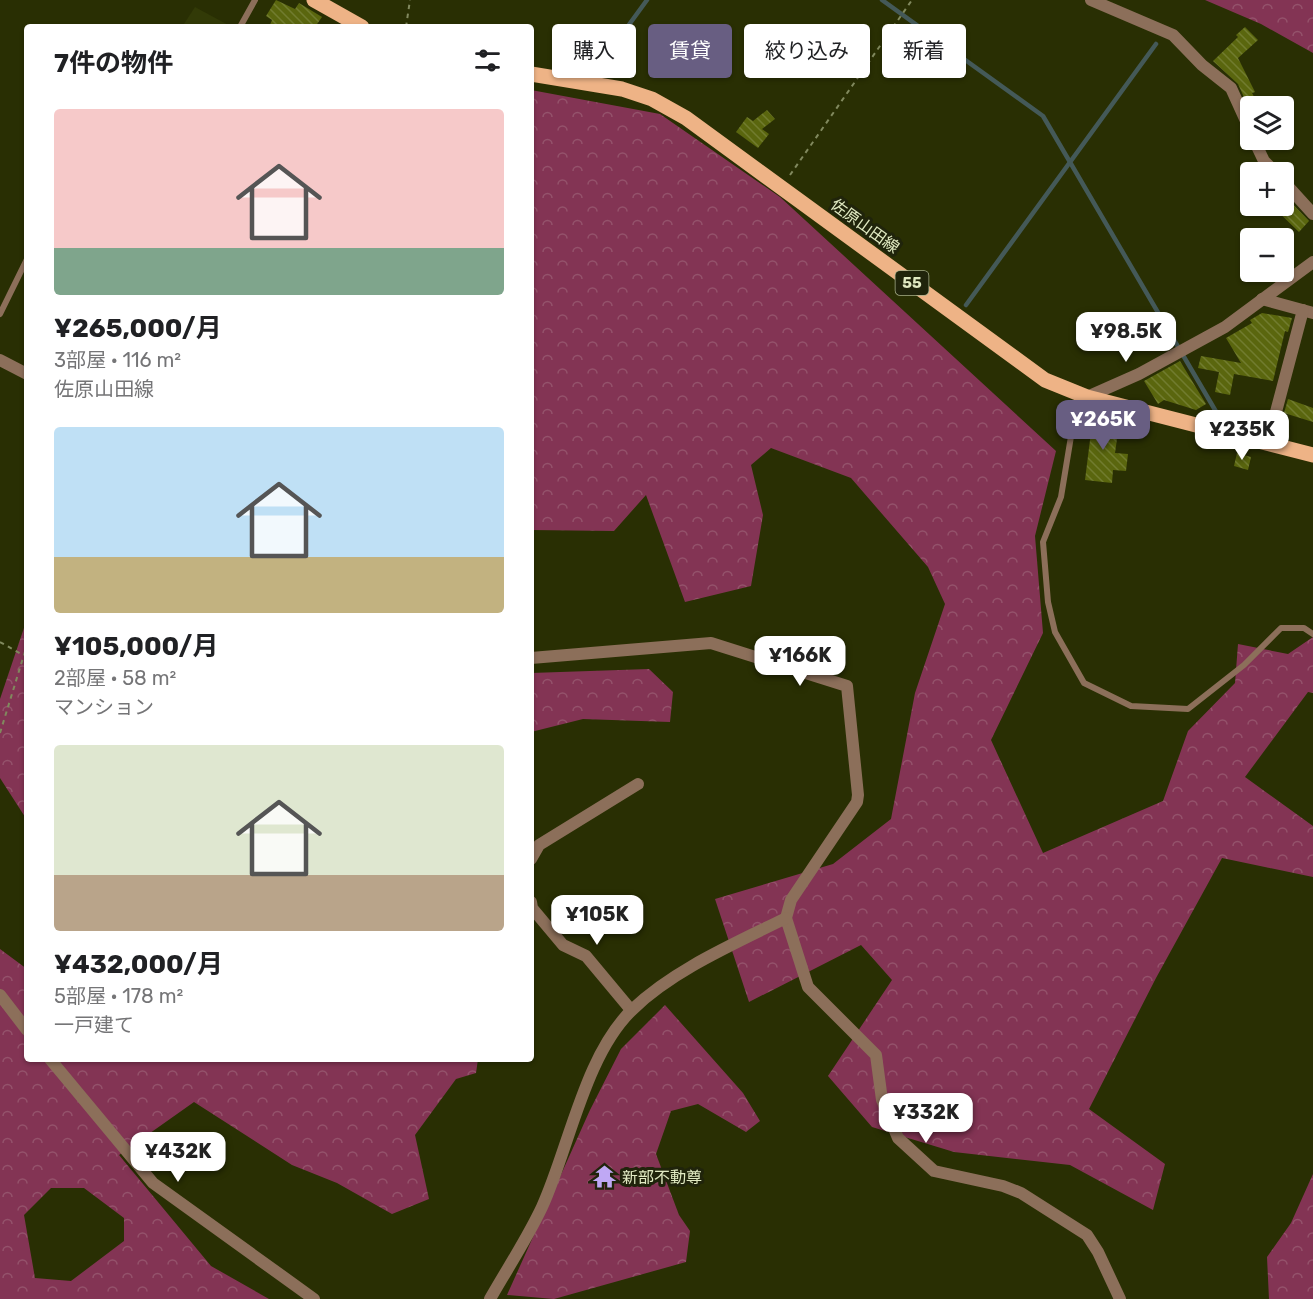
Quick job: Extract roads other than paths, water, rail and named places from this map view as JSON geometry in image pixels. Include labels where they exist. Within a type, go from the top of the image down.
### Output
[{"type":"main road","points":[[314,0],[357,24]]},
{"type":"main road","name":"佐原山田線","points":[[534,74],[622,89],[652,99],[686,118],[1045,380],[1083,395],[1313,455]]},
{"type":"street","points":[[1091,0],[1173,35],[1202,65],[1231,88],[1240,108]]},
{"type":"street","points":[[1294,193],[1313,214]]},
{"type":"street","points":[[1083,395],[1180,351],[1224,327],[1313,262]]},
{"type":"street","points":[[1262,299],[1308,312],[1268,442]]},
{"type":"street","points":[[0,360],[24,372]]},
{"type":"street","points":[[534,658],[711,643],[847,686],[857,802],[791,900],[786,918],[808,987],[876,1054],[882,1100],[898,1138],[934,1171],[1004,1186],[1021,1193],[1087,1235],[1098,1252],[1119,1299]]},
{"type":"street","points":[[534,854],[539,845],[638,784]]},
{"type":"street","points":[[534,910],[563,945],[586,956],[632,1010]]},
{"type":"street","points":[[490,1299],[542,1208],[590,1079],[609,1040],[632,1010],[689,969],[786,918]]},
{"type":"street","points":[[0,995],[24,1026]]},
{"type":"street","points":[[52,1062],[153,1183],[314,1299]]},
{"type":"lane","points":[[242,24],[255,0]]},
{"type":"lane","points":[[0,314],[24,265]]},
{"type":"lane","points":[[1083,395],[1061,497],[1043,542],[1048,602],[1055,632],[1084,682],[1131,706],[1188,709],[1244,665],[1281,628],[1304,628],[1313,634]]},
{"type":"waterway","points":[[630,24],[647,0]]},
{"type":"waterway","points":[[882,0],[1043,116],[1218,415]]},
{"type":"waterway","points":[[966,305],[1156,44]]},
{"type":"place","name":"新部不動尊","points":[[604,1177]]}]
